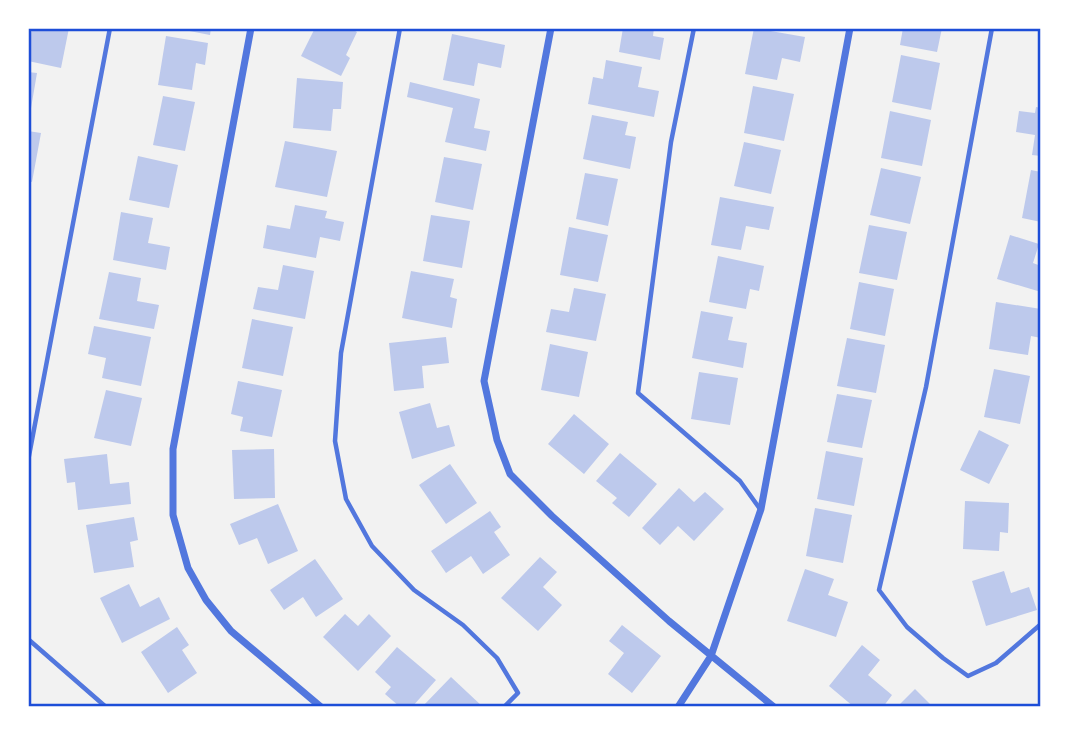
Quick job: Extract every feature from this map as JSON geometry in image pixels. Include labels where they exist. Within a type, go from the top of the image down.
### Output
[{"type":"street","points":[[251,28],[173,449],[173,515],[188,568],[206,600],[231,631],[317,706]]},
{"type":"street","points":[[551,28],[484,381],[497,440],[510,474],[552,516],[669,621],[774,707]]},
{"type":"street","points":[[678,707],[712,656],[761,509],[850,28]]},
{"type":"lane","points":[[28,461],[110,28]]},
{"type":"lane","points":[[400,28],[341,353],[335,441],[346,499],[372,547],[414,590],[463,625],[497,658],[518,693],[504,707]]},
{"type":"lane","points":[[694,28],[671,142],[638,393],[740,481],[761,509]]},
{"type":"lane","points":[[992,28],[926,387],[879,590],[907,627],[968,676],[996,663],[1041,624]]},
{"type":"lane","points":[[28,639],[106,707]]},
{"type":"building","points":[[32,28],[69,28],[61,68],[28,61],[28,38]]},
{"type":"building","points":[[179,28],[211,28],[210,35]]},
{"type":"building","points":[[315,28],[350,28],[357,32],[346,55],[350,58],[341,76],[301,56]]},
{"type":"building","points":[[623,28],[654,28],[653,36],[664,38],[660,60],[619,52]]},
{"type":"building","points":[[754,28],[805,37],[800,62],[782,58],[777,80],[745,74]]},
{"type":"building","points":[[903,28],[942,28],[937,52],[900,45]]},
{"type":"building","points":[[452,34],[505,45],[501,68],[478,63],[474,86],[443,80]]},
{"type":"building","points":[[166,36],[208,43],[205,65],[196,63],[192,90],[158,85]]},
{"type":"building","points":[[901,55],[940,63],[931,110],[892,102]]},
{"type":"building","points":[[606,60],[642,67],[638,87],[659,91],[654,117],[588,104],[593,77],[603,79]]},
{"type":"building","points":[[28,72],[37,73],[29,120],[28,119]]},
{"type":"building","points":[[297,78],[343,82],[341,109],[333,109],[331,131],[293,128]]},
{"type":"building","points":[[410,82],[480,99],[474,128],[490,131],[486,151],[445,142],[453,108],[407,97]]},
{"type":"building","points":[[753,86],[794,94],[784,141],[744,133]]},
{"type":"building","points":[[163,96],[195,102],[185,151],[153,145]]},
{"type":"building","points":[[1036,107],[1041,108],[1041,156],[1032,155],[1035,135],[1016,132],[1019,111],[1035,113]]},
{"type":"building","points":[[890,111],[931,120],[922,166],[881,158]]},
{"type":"building","points":[[592,115],[628,122],[625,135],[636,137],[630,169],[583,159]]},
{"type":"building","points":[[28,131],[41,133],[32,182],[28,181]]},
{"type":"building","points":[[285,141],[337,151],[327,197],[275,187]]},
{"type":"building","points":[[744,142],[781,150],[771,194],[734,186]]},
{"type":"building","points":[[138,156],[178,165],[169,208],[129,200]]},
{"type":"building","points":[[444,157],[482,164],[473,210],[435,202]]},
{"type":"building","points":[[881,168],[921,177],[910,224],[870,215]]},
{"type":"building","points":[[1031,170],[1041,172],[1041,222],[1022,218]]},
{"type":"building","points":[[585,173],[618,179],[608,226],[576,219]]},
{"type":"building","points":[[720,197],[774,207],[769,230],[746,226],[741,250],[711,245]]},
{"type":"building","points":[[295,205],[327,211],[325,218],[344,222],[340,241],[320,237],[316,258],[263,248],[267,225],[290,229]]},
{"type":"building","points":[[121,212],[153,218],[148,243],[170,247],[166,270],[113,260]]},
{"type":"building","points":[[431,215],[470,221],[462,268],[423,261]]},
{"type":"building","points":[[869,225],[907,232],[897,280],[859,273]]},
{"type":"building","points":[[569,227],[608,235],[598,282],[560,275]]},
{"type":"building","points":[[1010,235],[1039,244],[1033,263],[1041,266],[1041,292],[997,279]]},
{"type":"building","points":[[718,256],[764,266],[759,291],[750,289],[746,309],[709,302]]},
{"type":"building","points":[[283,265],[314,271],[305,319],[253,309],[258,287],[278,290]]},
{"type":"building","points":[[411,271],[454,279],[450,297],[457,299],[452,328],[402,318]]},
{"type":"building","points":[[109,272],[141,278],[137,301],[159,305],[154,329],[99,319]]},
{"type":"building","points":[[859,282],[894,289],[885,336],[850,329]]},
{"type":"building","points":[[574,288],[606,294],[596,341],[546,332],[551,309],[569,312]]},
{"type":"building","points":[[996,302],[1041,309],[1041,338],[1031,336],[1028,355],[989,349]]},
{"type":"building","points":[[701,311],[733,317],[728,340],[747,343],[743,368],[692,358]]},
{"type":"building","points":[[252,319],[293,327],[283,376],[242,368]]},
{"type":"building","points":[[94,326],[151,337],[141,386],[102,378],[106,358],[88,354]]},
{"type":"building","points":[[446,337],[449,363],[422,366],[424,388],[394,391],[389,343]]},
{"type":"building","points":[[847,338],[885,345],[876,393],[837,386]]},
{"type":"building","points":[[550,344],[588,352],[579,397],[541,390]]},
{"type":"building","points":[[994,369],[1030,376],[1020,424],[984,417]]},
{"type":"building","points":[[699,372],[738,378],[730,425],[691,419]]},
{"type":"building","points":[[238,381],[282,390],[272,437],[240,431],[243,417],[231,414]]},
{"type":"building","points":[[106,390],[142,398],[131,446],[94,438]]},
{"type":"building","points":[[837,394],[872,400],[862,448],[827,442]]},
{"type":"building","points":[[430,403],[437,428],[449,425],[455,446],[412,459],[399,412]]},
{"type":"building","points":[[574,414],[609,444],[584,474],[548,444]]},
{"type":"building","points":[[979,430],[1009,445],[989,484],[960,470]]},
{"type":"building","points":[[274,449],[275,498],[234,499],[232,450]]},
{"type":"building","points":[[826,451],[863,458],[854,506],[817,499]]},
{"type":"building","points":[[620,453],[657,484],[629,517],[612,503],[617,498],[596,481]]},
{"type":"building","points":[[107,454],[110,484],[129,482],[131,504],[78,510],[75,482],[67,483],[64,459]]},
{"type":"building","points":[[450,464],[477,503],[446,524],[419,485]]},
{"type":"building","points":[[679,488],[694,502],[705,492],[724,509],[694,541],[678,526],[660,545],[642,528]]},
{"type":"building","points":[[965,501],[1009,503],[1008,533],[1000,532],[999,551],[963,549]]},
{"type":"building","points":[[278,504],[298,551],[268,564],[257,538],[239,545],[230,524]]},
{"type":"building","points":[[815,508],[852,515],[843,563],[806,556]]},
{"type":"building","points":[[490,511],[501,527],[494,532],[510,555],[483,574],[471,556],[446,573],[431,551]]},
{"type":"building","points":[[134,517],[138,540],[130,542],[134,567],[94,573],[86,525]]},
{"type":"building","points":[[540,557],[557,572],[543,587],[562,605],[538,631],[501,598]]},
{"type":"building","points":[[315,559],[343,599],[316,617],[303,597],[284,610],[270,590]]},
{"type":"building","points":[[805,569],[834,579],[828,595],[848,602],[836,637],[787,621]]},
{"type":"building","points":[[1004,571],[1011,593],[1029,587],[1037,610],[986,626],[972,581]]},
{"type":"building","points":[[129,584],[140,607],[159,597],[170,619],[122,643],[100,598]]},
{"type":"building","points":[[345,614],[358,626],[369,614],[391,636],[358,671],[323,637]]},
{"type":"building","points":[[622,625],[661,656],[632,693],[608,674],[624,653],[609,641]]},
{"type":"building","points":[[177,627],[189,645],[182,650],[197,673],[168,693],[141,652]]},
{"type":"building","points":[[862,645],[880,660],[868,675],[892,695],[883,707],[854,707],[829,686]]},
{"type":"building","points":[[397,647],[436,680],[412,707],[400,707],[385,694],[391,687],[375,672]]},
{"type":"building","points":[[451,677],[483,707],[422,707]]},
{"type":"building","points":[[915,689],[933,707],[897,707]]}]
